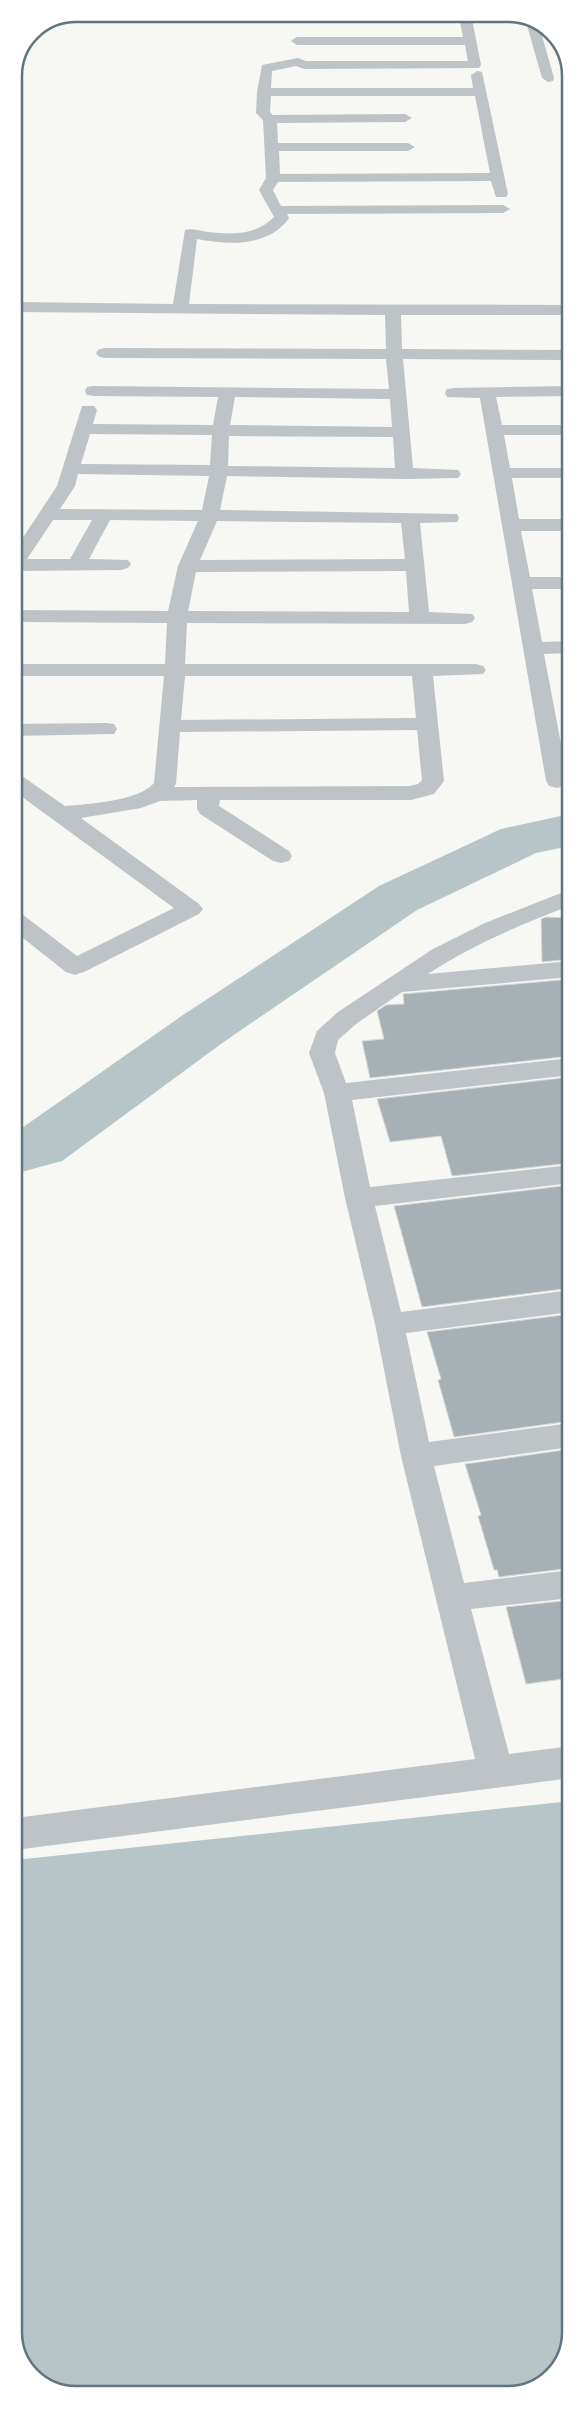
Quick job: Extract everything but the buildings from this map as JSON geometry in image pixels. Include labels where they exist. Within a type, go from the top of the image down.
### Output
[{"type":"street","points":[[297,23],[298,62]]},
{"type":"street","points":[[272,147],[406,133],[270,119],[263,113],[266,68],[298,62],[304,65],[475,65],[467,23]]},
{"type":"street","points":[[538,31],[546,73],[561,68]]},
{"type":"street","points":[[297,41],[470,41]]},
{"type":"street","points":[[540,48],[554,48]]},
{"type":"street","points":[[277,210],[505,216],[477,75]]},
{"type":"street","points":[[263,92],[480,92]]},
{"type":"street","points":[[180,309],[190,233],[211,237],[237,238],[258,235],[274,228],[282,218],[266,190],[273,178],[270,119]]},
{"type":"street","points":[[273,178],[497,177]]},
{"type":"street","points":[[22,307],[562,310]]},
{"type":"street","points":[[393,310],[394,356],[405,474]]},
{"type":"street","points":[[22,553],[66,486],[109,336]]},
{"type":"street","points":[[104,353],[394,356],[562,355]]},
{"type":"street","points":[[93,391],[398,394]]},
{"type":"street","points":[[453,393],[562,391]]},
{"type":"street","points":[[157,794],[165,784],[175,670],[177,617],[188,566],[210,516],[219,471],[221,430],[227,392]]},
{"type":"street","points":[[486,392],[533,648],[561,750],[557,781]]},
{"type":"street","points":[[83,429],[401,432]]},
{"type":"street","points":[[494,430],[562,430]]},
{"type":"street","points":[[71,469],[452,474]]},
{"type":"street","points":[[502,473],[562,473]]},
{"type":"street","points":[[48,514],[450,518]]},
{"type":"street","points":[[76,565],[104,515]]},
{"type":"street","points":[[410,518],[420,618]]},
{"type":"street","points":[[511,525],[562,525]]},
{"type":"street","points":[[22,565],[122,564]]},
{"type":"street","points":[[188,566],[416,565]]},
{"type":"street","points":[[521,583],[562,583]]},
{"type":"street","points":[[22,616],[465,618]]},
{"type":"street","points":[[533,648],[562,648]]},
{"type":"street","points":[[22,670],[476,670]]},
{"type":"street","points":[[60,813],[142,801],[157,794],[411,793],[426,789],[433,781],[429,724],[422,670]]},
{"type":"street","points":[[169,726],[429,724]]},
{"type":"street","points":[[22,730],[106,729]]},
{"type":"street","points":[[22,787],[191,909],[75,967],[22,925]]},
{"type":"street","points":[[210,794],[208,809],[281,856]]},
{"type":"street","points":[[496,1772],[416,1456],[390,1324],[359,1198],[337,1093],[322,1053],[326,1037],[347,1018],[442,954],[538,908],[562,899]]},
{"type":"street","points":[[396,985],[562,970]]},
{"type":"street","points":[[337,1093],[562,1067]]},
{"type":"street","points":[[359,1198],[562,1175]]},
{"type":"street","points":[[390,1324],[562,1302]]},
{"type":"street","points":[[416,1456],[562,1436]]},
{"type":"street","points":[[451,1598],[562,1585]]},
{"type":"street","points":[[22,1833],[562,1763]]},
{"type":"shaded area","points":[[562,1802],[562,2332],[560,2350],[549,2368],[536,2379],[519,2385],[508,2386],[73,2386],[56,2382],[41,2373],[30,2360],[25,2350],[22,2332],[22,1859]]},
{"type":"waterway","points":[[22,1151],[40,1146],[204,1028],[398,898],[520,840],[562,832]]}]
